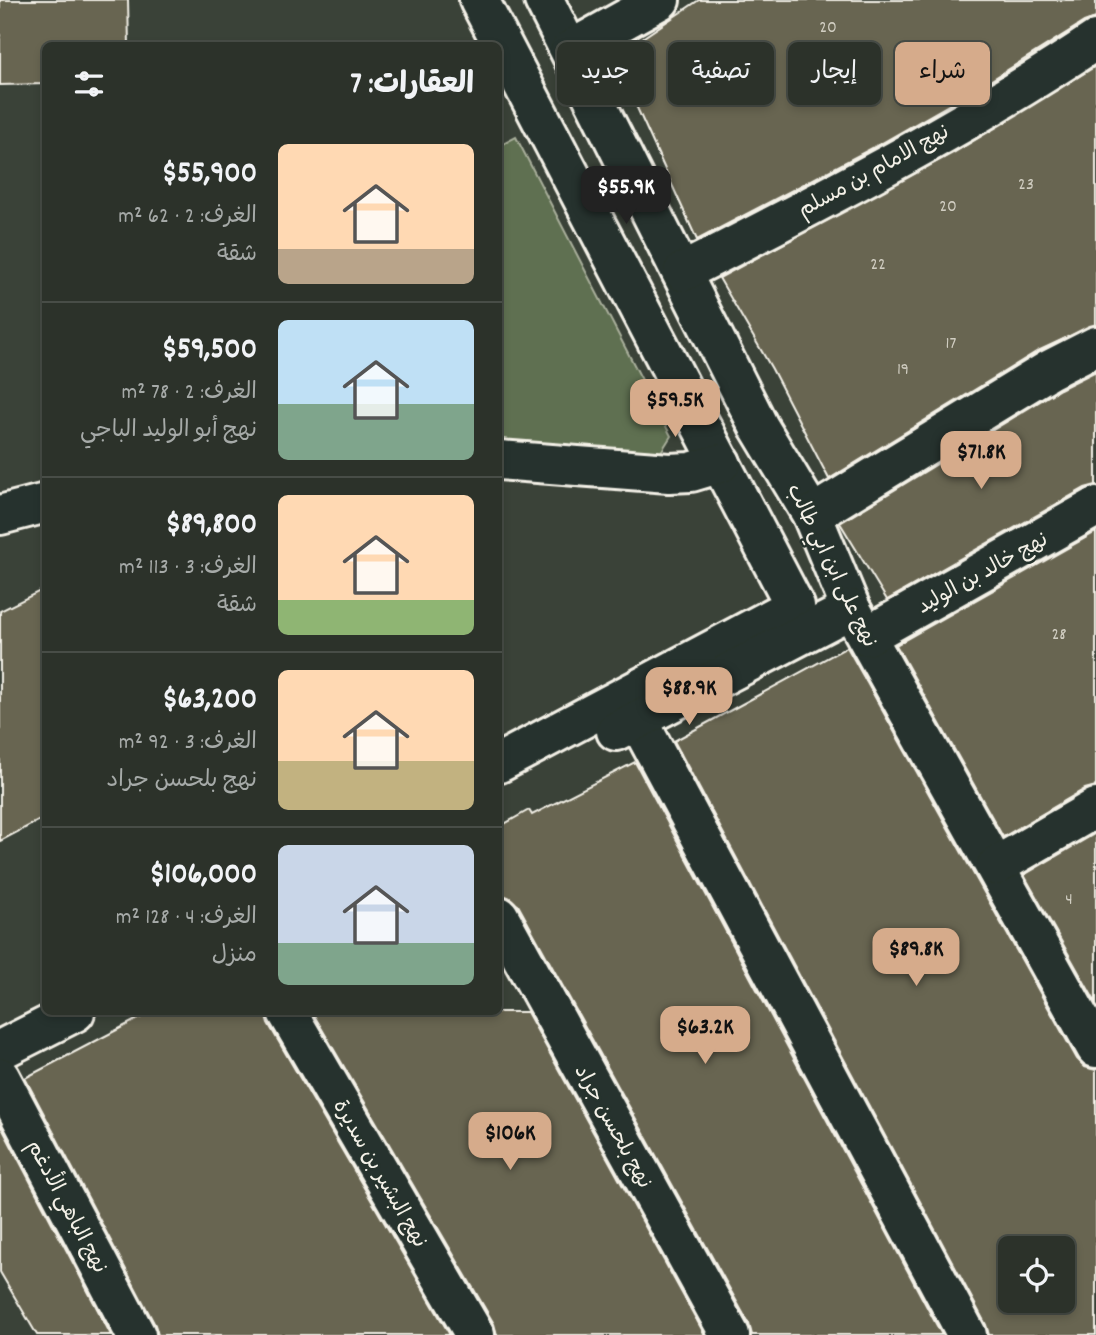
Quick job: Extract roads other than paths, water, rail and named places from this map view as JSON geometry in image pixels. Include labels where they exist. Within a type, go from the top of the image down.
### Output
[{"type":"street","points":[[479,0],[500,42]]},
{"type":"street","name":"نهج على ابن ابي طالب","points":[[544,0],[566,42]]},
{"type":"street","points":[[584,42],[660,0]]},
{"type":"street","name":"نهج الامام بن مسلم","points":[[683,272],[851,185],[1025,88],[1096,40]]},
{"type":"street","points":[[502,46],[795,606],[502,761]]},
{"type":"street","name":"نهج على ابن ابي طالب","points":[[598,105],[760,427],[812,514],[859,622],[1096,1048]]},
{"type":"street","points":[[812,514],[1049,370],[1096,346]]},
{"type":"street","points":[[502,460],[668,473],[691,472],[721,463]]},
{"type":"street","points":[[0,515],[42,504]]},
{"type":"street","name":"نهج خالد بن الوليد","points":[[502,790],[638,720],[859,622],[1096,507]]},
{"type":"street","points":[[638,720],[967,1335]]},
{"type":"street","points":[[996,866],[1096,807]]},
{"type":"street","name":"نهج بلحسن جراد","points":[[502,921],[730,1335]]},
{"type":"street","points":[[0,1028],[42,1005]]},
{"type":"street","points":[[0,1050],[69,1015]]},
{"type":"street","name":"نهج البشير بن سديرة","points":[[290,1015],[475,1335]]},
{"type":"street","name":"نهج الباهي الأدغم","points":[[0,1076],[136,1335]]}]
